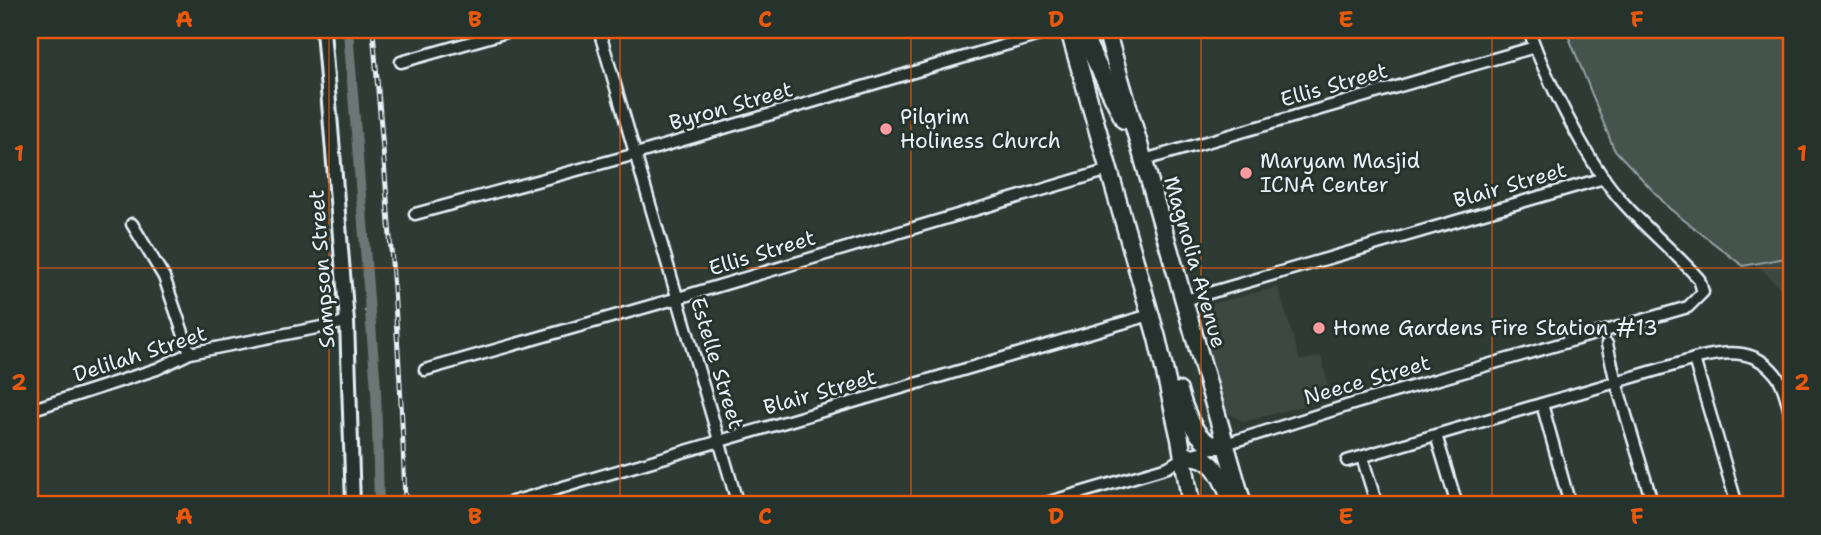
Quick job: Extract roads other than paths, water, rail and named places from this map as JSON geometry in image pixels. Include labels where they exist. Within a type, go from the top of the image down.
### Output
[{"type":"main road","points":[[1069,30],[1157,338],[1192,505]]},
{"type":"main road","points":[[1077,30],[1082,33],[1144,160]]},
{"type":"main road","name":"Magnolia Avenue","points":[[1106,30],[1243,505]]},
{"type":"main road","points":[[1157,338],[1194,427],[1208,443],[1224,445]]},
{"type":"main road","points":[[1184,457],[1199,456],[1208,461],[1222,479],[1233,505]]},
{"type":"street","name":"Sampson Street","points":[[323,30],[347,323],[353,505]]},
{"type":"street","points":[[401,62],[514,30]]},
{"type":"street","name":"Estelle Street","points":[[599,30],[738,505]]},
{"type":"street","name":"Byron Street","points":[[415,214],[636,154],[1056,30]]},
{"type":"street","points":[[1529,30],[1552,86],[1604,178]]},
{"type":"street","name":"Ellis Street","points":[[1144,160],[1535,47]]},
{"type":"street","name":"Ellis Street","points":[[425,370],[1109,170]]},
{"type":"street","name":"Neece Street","points":[[1039,505],[1168,467],[1184,457],[1345,406],[1688,307],[1703,292],[1699,279],[1629,208],[1604,178]]},
{"type":"street","name":"Blair Street","points":[[1185,300],[1604,178]]},
{"type":"street","points":[[132,224],[164,277],[190,353]]},
{"type":"street","name":"Blair Street","points":[[502,505],[1150,315]]},
{"type":"street","name":"Delilah Street","points":[[30,410],[157,369],[190,353],[347,323]]},
{"type":"street","points":[[1607,344],[1653,505]]},
{"type":"street","points":[[1348,461],[1719,353],[1742,353],[1762,361],[1780,380],[1791,417]]},
{"type":"street","points":[[1693,359],[1737,505]]},
{"type":"street","points":[[1542,404],[1570,505]]},
{"type":"street","points":[[1436,435],[1457,505]]},
{"type":"street","points":[[1362,457],[1377,505]]},
{"type":"waterway","points":[[348,30],[376,389],[379,505]]},
{"type":"waterway","points":[[365,311],[370,310]]},
{"type":"railway","points":[[373,30],[397,326],[405,505]]},
{"type":"place","name":"Pilgrim Holiness Church","points":[[886,129]]},
{"type":"place","name":"Maryam Masjid ICNA Center","points":[[1246,173]]},
{"type":"place","name":"Home Gardens Fire Station #13","points":[[1319,328]]}]
